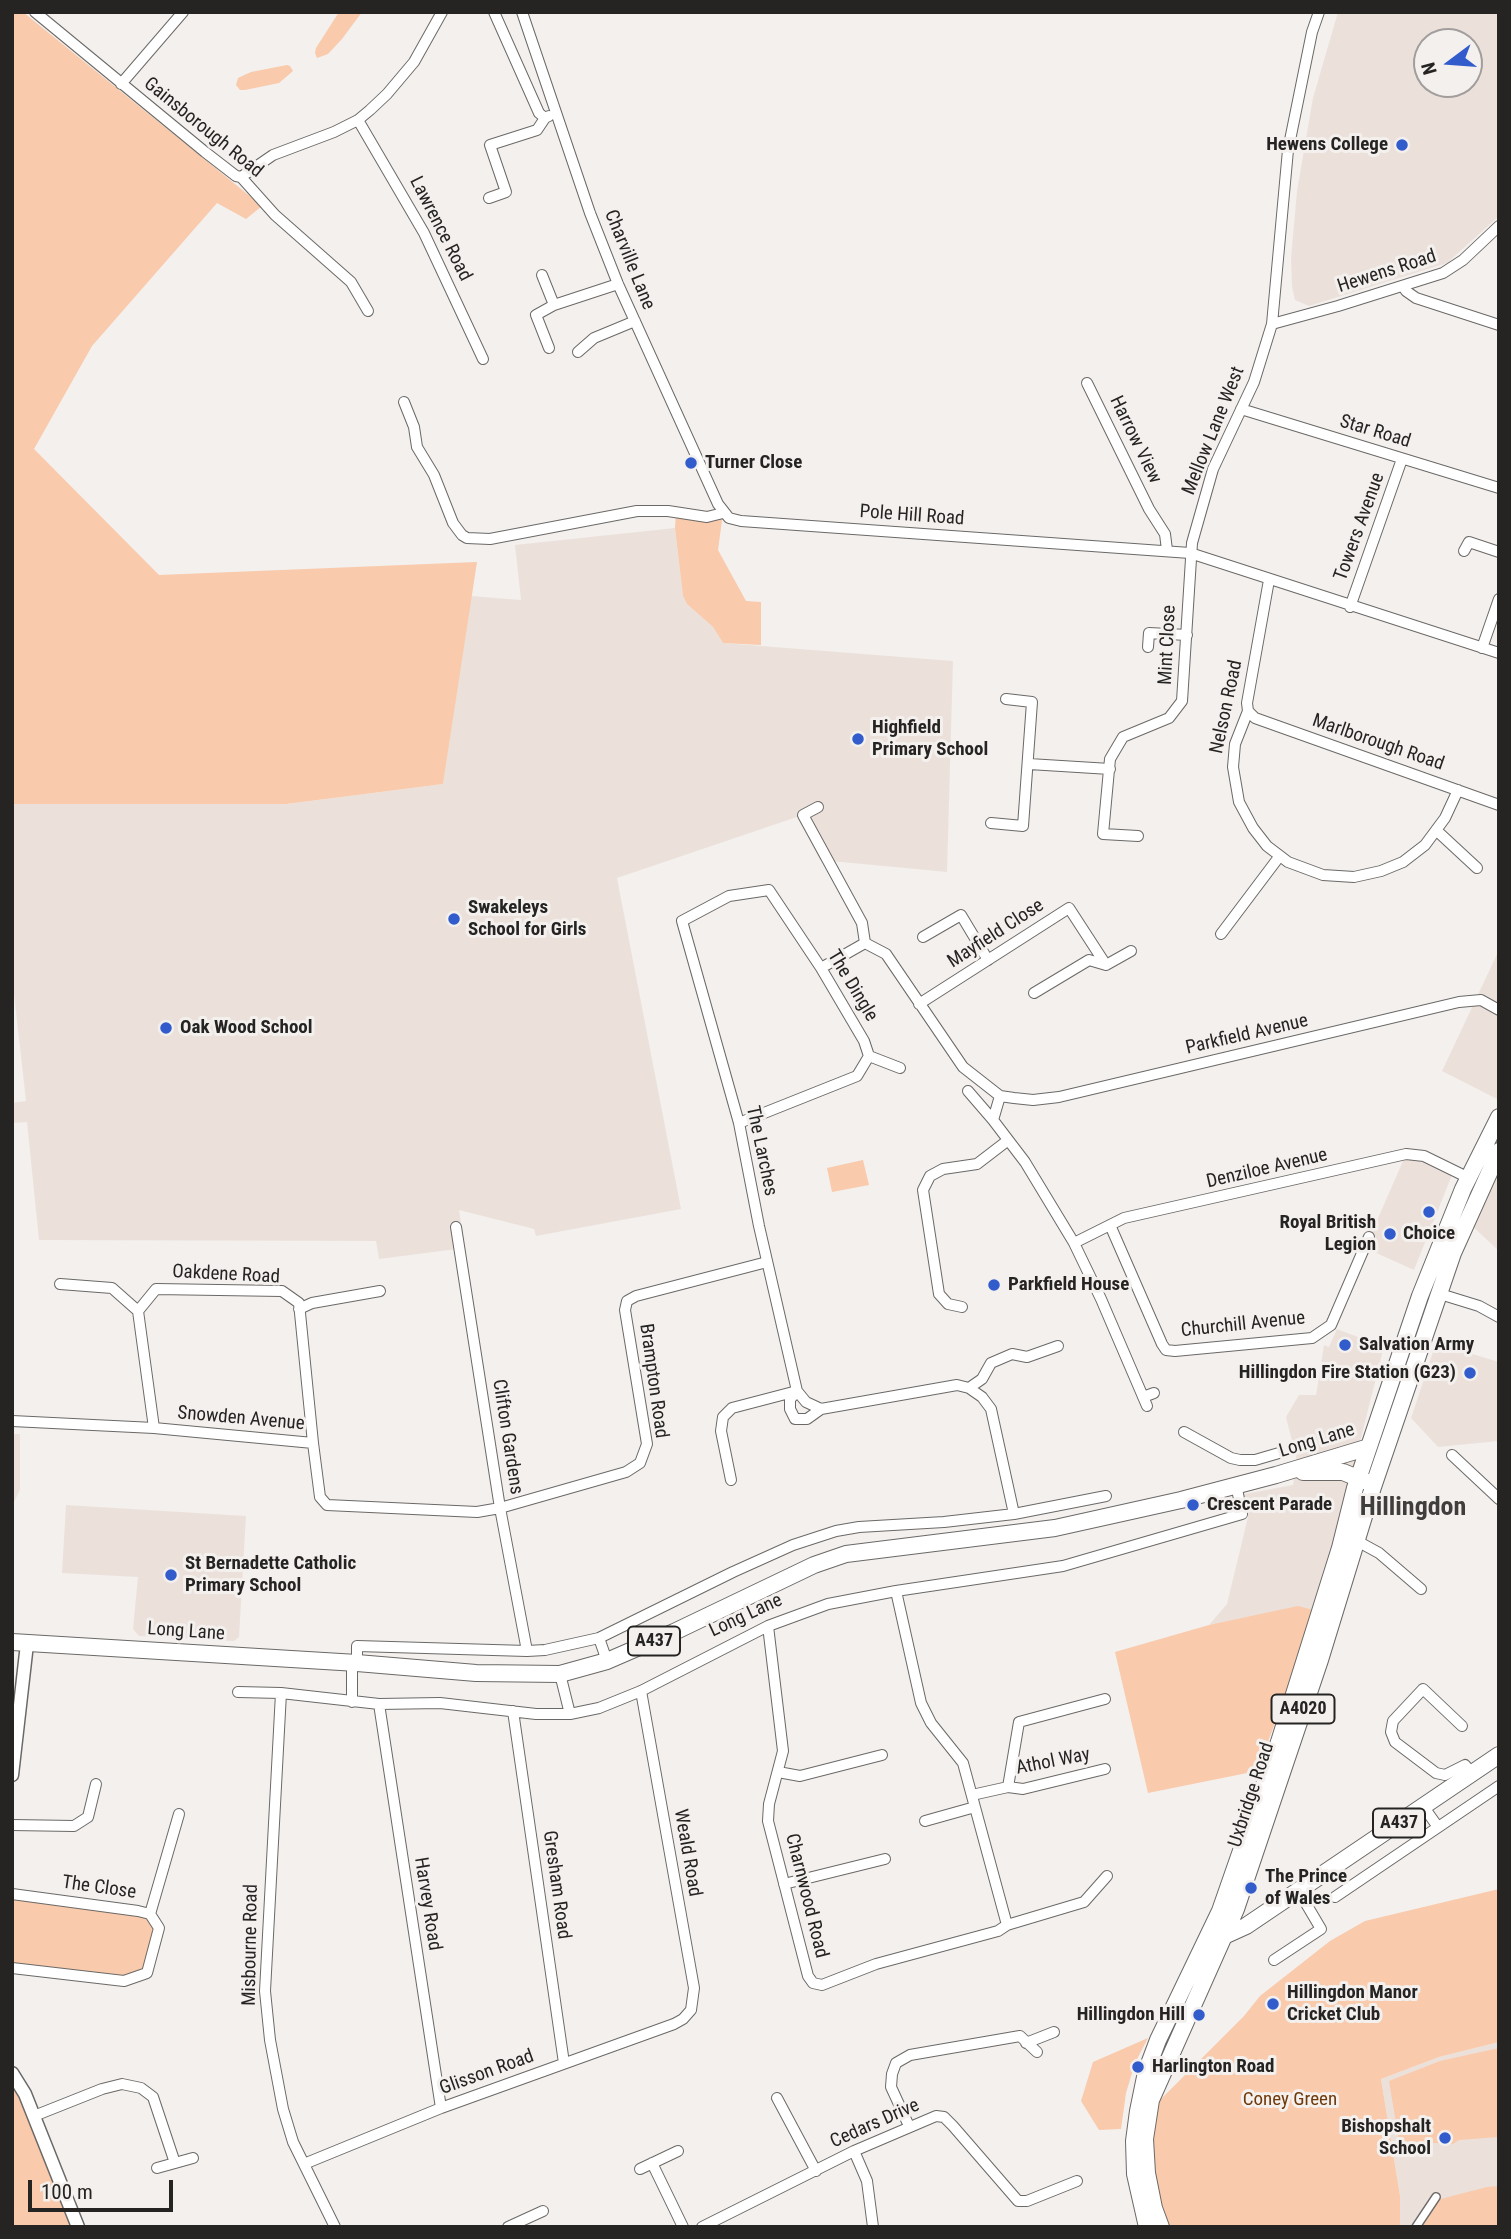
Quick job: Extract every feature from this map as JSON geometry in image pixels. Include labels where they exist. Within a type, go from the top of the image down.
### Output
[{"type":"main road","name":"Uxbridge Road","points":[[1147,2227],[1136,2174],[1134,2141],[1142,2086],[1158,2040],[1228,1910],[1357,1541],[1369,1447],[1436,1252],[1468,1177],[1499,1116]]},
{"type":"main road","name":"Uxbridge Road","points":[[1160,2227],[1146,2162],[1145,2139],[1151,2100],[1224,1936],[1228,1910],[1250,1829],[1340,1548],[1440,1294],[1453,1253],[1499,1151]]},
{"type":"main road","name":"Long Lane","points":[[20,1643],[475,1672],[560,1674],[607,1661],[674,1632],[814,1564],[846,1554],[1043,1531],[1181,1500],[1369,1447]]},
{"type":"main road","name":"Long Lane","points":[[1275,1475],[1364,1486]]},
{"type":"main road","name":"A437","points":[[1224,1936],[1246,1926],[1259,1914],[1499,1755]]},
{"type":"main road","points":[[1228,1910],[1259,1914]]},
{"type":"street","name":"Gainsborough Road","points":[[35,12],[121,84],[236,176],[241,177],[275,215],[351,282],[368,311]]},
{"type":"street","points":[[121,84],[183,12]]},
{"type":"street","points":[[241,177],[273,155],[358,120],[387,94],[414,62],[442,12]]},
{"type":"street","points":[[494,12],[539,113],[545,118]]},
{"type":"street","name":"Charville Lane","points":[[522,12],[590,213],[618,284],[723,513]]},
{"type":"street","name":"Mellow Lane West","points":[[1191,553],[1213,470],[1254,382],[1272,324],[1288,150],[1312,32],[1319,12]]},
{"type":"street","points":[[489,198],[506,192],[490,145],[537,130],[545,118],[557,114]]},
{"type":"street","name":"Lawrence Road","points":[[358,120],[424,233],[483,359]]},
{"type":"street","name":"Hewens Road","points":[[1272,324],[1451,270],[1499,226]]},
{"type":"street","points":[[542,275],[554,305]]},
{"type":"street","points":[[549,348],[536,315],[554,305],[618,284]]},
{"type":"street","points":[[1403,286],[1416,298],[1499,325]]},
{"type":"street","points":[[578,352],[594,338],[635,321]]},
{"type":"street","name":"Harrow View","points":[[1087,383],[1149,509],[1165,534],[1167,550]]},
{"type":"street","name":"Pole Hill Road","points":[[404,402],[414,427],[417,447],[430,468],[453,523],[467,538],[490,539],[637,511],[668,511],[707,517],[723,513],[729,518],[741,521],[1167,550],[1191,553],[1350,607],[1499,653]]},
{"type":"street","name":"Star Road","points":[[1241,409],[1499,488]]},
{"type":"street","name":"Towers Avenue","points":[[1350,607],[1402,459]]},
{"type":"street","points":[[1464,551],[1469,542],[1499,552]]},
{"type":"street","name":"Mint Close","points":[[1138,836],[1102,834],[1110,769],[1114,750],[1123,737],[1163,721],[1179,707],[1183,693],[1191,553]]},
{"type":"street","name":"Nelson Road","points":[[1269,580],[1247,703],[1248,711],[1233,754],[1235,790],[1245,815],[1279,857],[1309,872],[1332,877],[1354,877],[1381,871],[1403,862],[1425,845],[1445,818],[1458,790]]},
{"type":"street","points":[[1482,648],[1499,599]]},
{"type":"street","points":[[1148,648],[1149,633],[1187,635]]},
{"type":"street","points":[[991,823],[1023,826],[1032,702],[1006,699]]},
{"type":"street","name":"Marlborough Road","points":[[1248,711],[1255,718],[1499,805]]},
{"type":"street","points":[[1028,764],[1110,769]]},
{"type":"street","points":[[818,807],[803,815],[862,923],[865,943]]},
{"type":"street","points":[[1436,830],[1477,869]]},
{"type":"street","points":[[1221,934],[1279,857]]},
{"type":"street","name":"The Dingle","points":[[682,921],[729,896],[769,890],[821,968],[864,1041],[869,1056]]},
{"type":"street","name":"Mayfield Close","points":[[919,1004],[1069,908],[1106,965]]},
{"type":"street","points":[[923,937],[961,915],[988,960]]},
{"type":"street","name":"The Larches","points":[[682,921],[739,1123],[797,1391],[790,1399],[790,1409],[795,1419],[807,1419],[821,1409],[947,1387],[970,1388]]},
{"type":"street","points":[[821,968],[865,943]]},
{"type":"street","points":[[865,943],[886,954],[963,1066],[1000,1096],[993,1120]]},
{"type":"street","points":[[1034,993],[1089,960],[1106,965],[1131,951]]},
{"type":"street","name":"Parkfield Avenue","points":[[1000,1096],[1033,1100],[1059,1097],[1460,1002],[1481,1000],[1499,1010]]},
{"type":"street","points":[[739,1123],[858,1076],[869,1056],[900,1068]]},
{"type":"street","points":[[968,1091],[1025,1162],[1074,1243],[1145,1401],[1154,1392]]},
{"type":"street","points":[[962,1307],[948,1304],[939,1294],[923,1190],[930,1176],[943,1169],[977,1164],[1007,1141]]},
{"type":"street","name":"Denziloe Avenue","points":[[1074,1243],[1125,1218],[1406,1154],[1424,1156],[1468,1177]]},
{"type":"street","points":[[1468,1177],[1481,1190]]},
{"type":"street","name":"Churchill Avenue","points":[[1110,1225],[1166,1349],[1175,1351],[1312,1338],[1331,1325],[1368,1237]]},
{"type":"street","name":"Clifton Gardens","points":[[456,1227],[500,1508],[527,1651]]},
{"type":"street","points":[[1436,1252],[1443,1255],[1453,1253]]},
{"type":"street","name":"Brampton Road","points":[[500,1508],[626,1472],[640,1463],[648,1444],[625,1310],[627,1301],[636,1296],[767,1262]]},
{"type":"street","points":[[61,1284],[112,1288],[138,1311],[154,1428]]},
{"type":"street","name":"Oakdene Road","points":[[138,1311],[156,1289],[282,1291],[299,1303],[313,1443]]},
{"type":"street","points":[[299,1309],[312,1303],[380,1291]]},
{"type":"street","points":[[1440,1294],[1479,1306],[1499,1317]]},
{"type":"street","points":[[1014,1514],[991,1409],[982,1396],[970,1388],[982,1379],[990,1363],[1013,1354],[1027,1356],[1058,1346]]},
{"type":"street","points":[[731,1480],[721,1431],[723,1417],[732,1408],[797,1391],[806,1402],[821,1409]]},
{"type":"street","name":"Snowden Avenue","points":[[12,1421],[154,1428],[313,1443],[320,1497]]},
{"type":"street","points":[[1184,1432],[1231,1458],[1240,1460],[1261,1459],[1279,1453]]},
{"type":"street","points":[[1452,1455],[1498,1497]]},
{"type":"street","points":[[1261,1459],[1275,1475]]},
{"type":"street","name":"Long Lane","points":[[238,1692],[281,1693],[379,1704],[440,1703],[536,1714],[570,1714],[599,1708],[641,1691],[768,1626],[828,1604],[1063,1566],[1242,1514],[1236,1485]]},
{"type":"street","points":[[352,1702],[357,1646],[545,1650],[599,1638],[733,1572],[793,1545],[836,1531],[1014,1514],[1105,1496]]},
{"type":"street","points":[[309,1503],[320,1497],[327,1505],[477,1512],[500,1508]]},
{"type":"street","points":[[1357,1541],[1379,1553],[1421,1589]]},
{"type":"street","points":[[896,1591],[921,1703],[931,1723],[963,1763],[1007,1925]]},
{"type":"street","name":"Charnwood Road","points":[[768,1626],[783,1735],[783,1751],[769,1804],[768,1821],[808,1976],[813,1983],[822,1985],[876,1964],[998,1931],[1007,1925],[1084,1902],[1107,1876]]},
{"type":"street","points":[[599,1638],[607,1661]]},
{"type":"street","points":[[12,1775],[20,1643]]},
{"type":"street","points":[[560,1674],[570,1714]]},
{"type":"street","points":[[1462,1726],[1423,1689],[1393,1721],[1391,1732],[1395,1742],[1436,1773],[1445,1774],[1465,1765],[1472,1773]]},
{"type":"street","name":"Weald Road","points":[[641,1691],[694,1989],[691,2010],[683,2019]]},
{"type":"street","name":"Misbourne Road","points":[[281,1693],[265,1991],[270,2040],[283,2109],[293,2142],[335,2227]]},
{"type":"street","name":"Athol Way","points":[[1008,1787],[1019,1722],[1105,1699]]},
{"type":"street","name":"Harvey Road","points":[[379,1704],[441,2108]]},
{"type":"street","name":"Gresham Road","points":[[513,1711],[564,2063]]},
{"type":"street","points":[[778,1772],[800,1776],[882,1755]]},
{"type":"street","name":"Athol Way","points":[[972,1796],[1008,1787],[1023,1790],[1105,1769]]},
{"type":"street","points":[[12,1825],[74,1826],[88,1817],[96,1784]]},
{"type":"street","points":[[1335,1897],[1499,1786]]},
{"type":"street","points":[[925,1821],[975,1807]]},
{"type":"street","points":[[1423,1807],[1438,1827]]},
{"type":"street","points":[[150,1914],[179,1814]]},
{"type":"street","points":[[785,1884],[885,1859]]},
{"type":"street","points":[[1273,1960],[1321,1929],[1298,1890]]},
{"type":"street","name":"The Close","points":[[12,1894],[138,1911],[150,1914],[159,1928],[147,1973],[124,1981],[12,1968]]},
{"type":"street","name":"Glisson Road","points":[[304,2164],[441,2108],[683,2019]]},
{"type":"street","points":[[1026,2043],[1054,2032]]},
{"type":"street","points":[[909,2126],[891,2087],[896,2063],[910,2055],[1020,2036],[1037,2052]]},
{"type":"street","points":[[12,2073],[25,2094],[78,2227]]},
{"type":"street","points":[[34,2116],[112,2086],[122,2084],[141,2088],[153,2097],[175,2163]]},
{"type":"street","points":[[777,2098],[816,2171]]},
{"type":"street","name":"Cedars Drive","points":[[702,2227],[854,2151],[936,2116],[944,2117],[1018,2201],[1027,2201],[1077,2181]]},
{"type":"street","points":[[640,2169],[678,2151]]},
{"type":"street","points":[[854,2151],[867,2181],[873,2227]]},
{"type":"street","points":[[157,2168],[193,2158]]},
{"type":"street","points":[[652,2163],[683,2227]]},
{"type":"street","points":[[1416,2227],[1436,2197]]},
{"type":"street","points":[[508,2227],[527,2223],[543,2211]]},
{"type":"shaded area","name":"Hewens College","points":[[1338,12],[1499,12],[1499,216],[1447,263],[1309,306],[1295,300],[1291,258],[1297,191],[1313,98]]},
{"type":"shaded area","points":[[675,528],[683,596],[687,604],[713,627],[723,643],[953,661],[947,872],[820,860],[797,817],[617,878],[681,1209],[536,1236],[534,1229],[459,1210],[465,1248],[379,1259],[376,1241],[39,1240],[27,1122],[12,1123],[12,1103],[26,1101],[12,976],[12,804],[286,804],[443,784],[471,596],[521,600],[515,545]]},
{"type":"shaded area","points":[[1499,950],[1499,1100],[1442,1071]]},
{"type":"shaded area","points":[[1406,1154],[1454,1170],[1414,1270],[1365,1248]]},
{"type":"shaded area","points":[[1499,1161],[1499,1251],[1470,1224]]},
{"type":"shaded area","points":[[1337,1329],[1384,1347],[1317,1611],[1209,1625],[1227,1604],[1248,1517],[1234,1496],[1293,1485],[1297,1461],[1286,1417],[1299,1395],[1316,1395],[1324,1345],[1329,1347]]},
{"type":"shaded area","points":[[1436,1343],[1499,1362],[1499,1441],[1438,1447],[1411,1418]]},
{"type":"shaded area","points":[[12,1434],[20,1434],[20,1490],[12,1506]]},
{"type":"shaded area","name":"St Bernadette Catholic Primary School","points":[[66,1505],[246,1516],[239,1637],[234,1641],[139,1636],[133,1629],[138,1577],[62,1573]]},
{"type":"shaded area","name":"Bishopshalt School","points":[[1499,2042],[1499,2227],[1400,2227],[1400,2196],[1381,2079],[1439,2057]]},
{"type":"green space","points":[[12,12],[23,12],[262,206],[246,219],[217,203],[92,346],[34,449],[159,575],[477,562],[443,784],[286,804],[12,804]]},
{"type":"green space","points":[[339,12],[362,12],[328,54],[317,58],[316,48]]},
{"type":"green space","points":[[287,65],[293,71],[279,83],[245,90],[240,90],[236,85],[238,78],[251,72]]},
{"type":"green space","points":[[676,513],[723,513],[718,550],[746,601],[761,602],[761,645],[723,643],[713,627],[687,604],[683,596],[675,528]]},
{"type":"green space","points":[[863,1160],[869,1185],[832,1192],[827,1168]]},
{"type":"green space","points":[[1298,1606],[1317,1611],[1257,1771],[1148,1793],[1115,1652],[1209,1625]]},
{"type":"green space","name":"Coney Green","points":[[1499,1889],[1499,2042],[1439,2057],[1381,2079],[1400,2196],[1400,2227],[1167,2227],[1149,2146],[1157,2103],[1244,2016],[1260,1996],[1330,1941],[1365,1921]]},
{"type":"green space","points":[[12,1894],[138,1911],[159,1928],[147,1973],[124,1981],[12,1968]]},
{"type":"green space","points":[[1148,2038],[1135,2063],[1126,2093],[1121,2129],[1099,2130],[1081,2101],[1093,2062]]},
{"type":"green space","points":[[1499,2048],[1499,2137],[1459,2140],[1453,2144],[1399,2141],[1389,2081],[1440,2061]]},
{"type":"green space","points":[[12,2073],[78,2227],[12,2227]]},
{"type":"green space","points":[[1499,2186],[1499,2227],[1420,2227],[1437,2200]]},
{"type":"place","name":"Hewens College","points":[[1402,145]]},
{"type":"place","name":"Turner Close","points":[[691,463]]},
{"type":"place","name":"Highfield Primary School","points":[[858,739]]},
{"type":"place","name":"Swakeleys School for Girls","points":[[454,919]]},
{"type":"place","name":"Oak Wood School","points":[[166,1028]]},
{"type":"place","name":"Choice","points":[[1429,1212]]},
{"type":"place","name":"Royal British Legion","points":[[1390,1234]]},
{"type":"place","name":"Parkfield House","points":[[994,1285]]},
{"type":"place","name":"Salvation Army","points":[[1345,1345]]},
{"type":"place","name":"Hillingdon Fire Station (G23)","points":[[1470,1373]]},
{"type":"place","name":"Crescent Parade","points":[[1193,1505]]},
{"type":"place","name":"St Bernadette Catholic Primary School","points":[[171,1575]]},
{"type":"place","name":"The Prince of Wales","points":[[1251,1888]]},
{"type":"place","name":"Hillingdon Manor Cricket Club","points":[[1273,2004]]},
{"type":"place","name":"Hillingdon Hill","points":[[1199,2015]]},
{"type":"place","name":"Harlington Road","points":[[1138,2067]]},
{"type":"place","name":"Bishopshalt School","points":[[1445,2138]]},
{"type":"district","name":"Hillingdon","points":[[1413,1508]]}]
